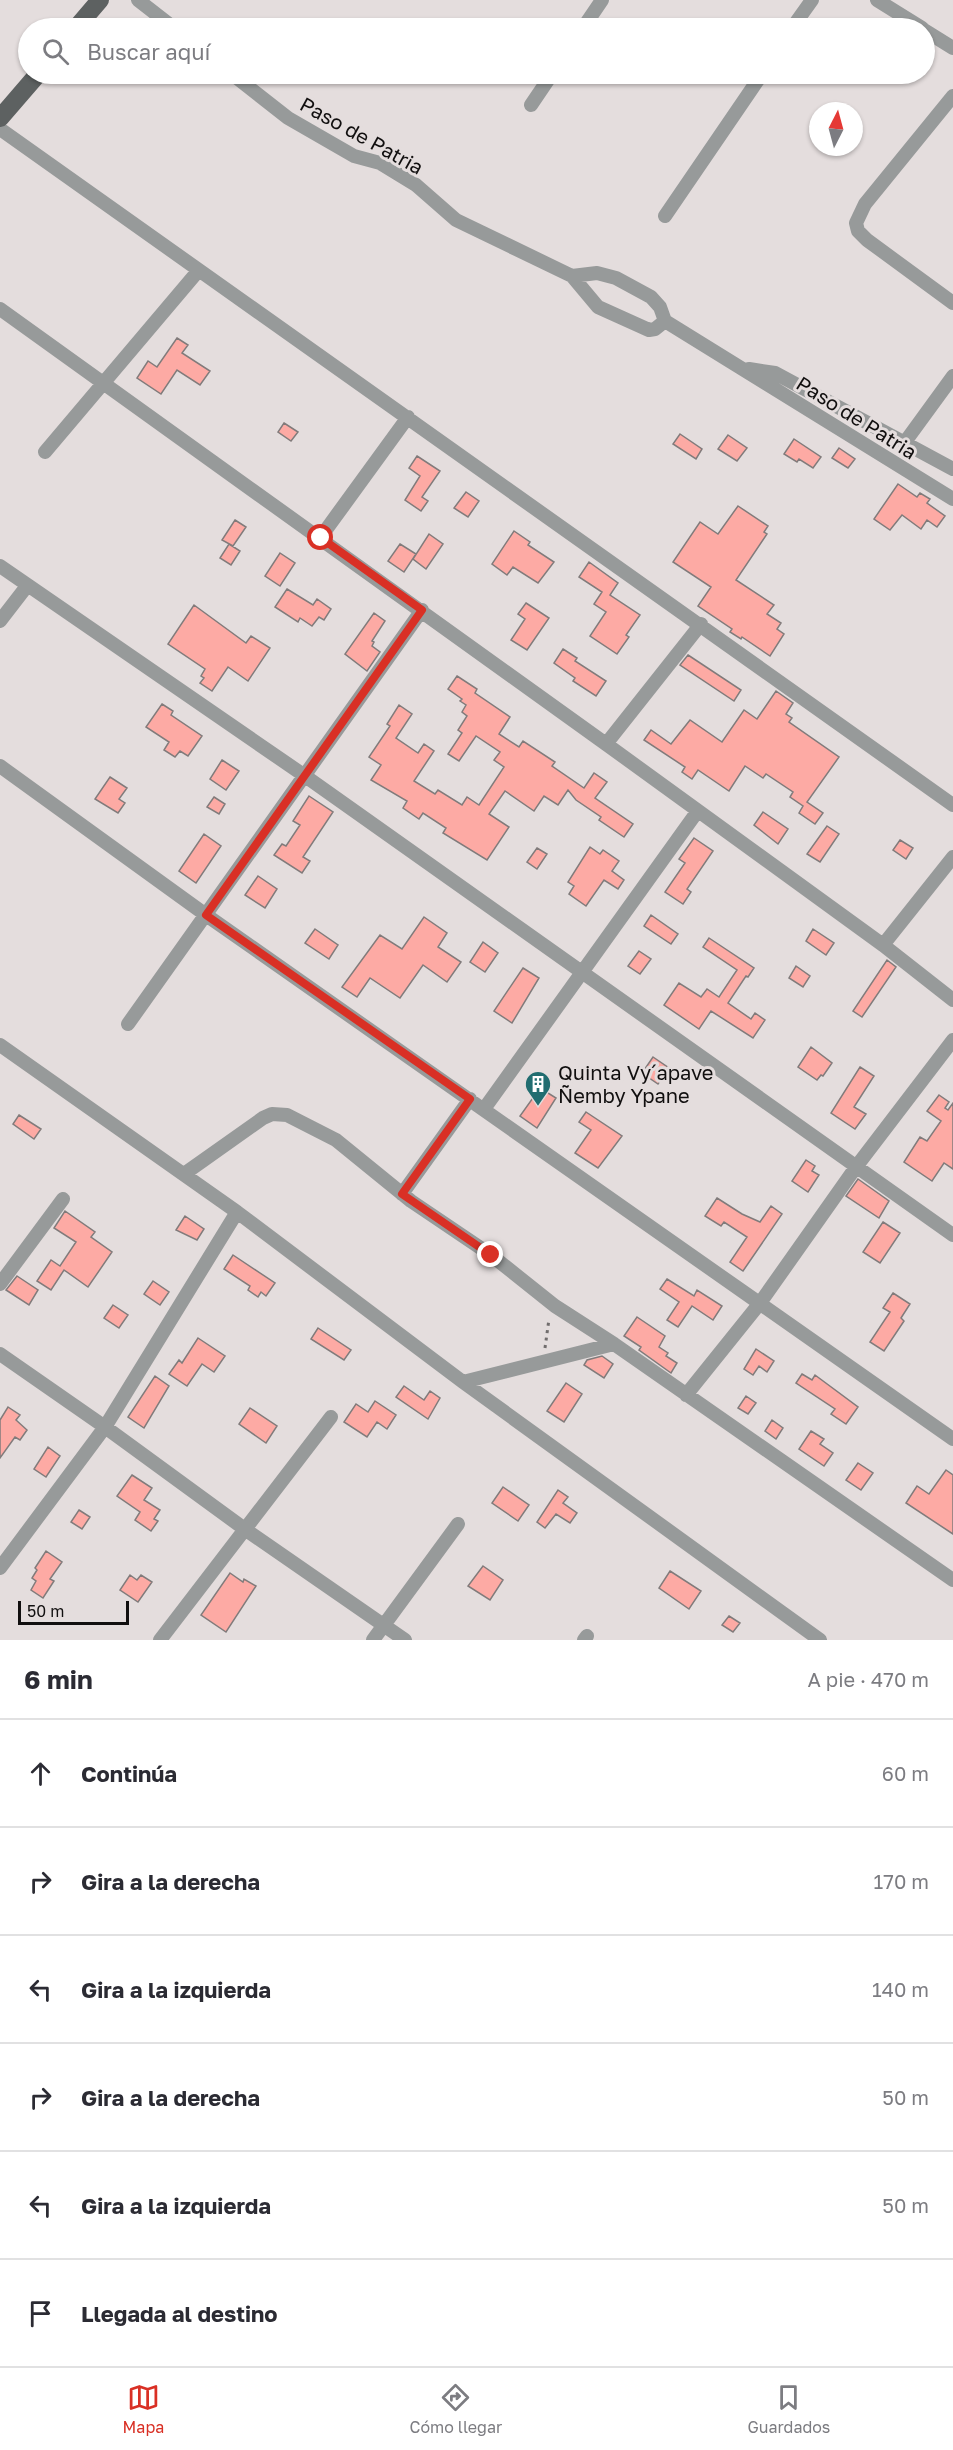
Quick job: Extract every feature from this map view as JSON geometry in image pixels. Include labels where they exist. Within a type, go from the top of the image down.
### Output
[{"type":"main road","points":[[84,18],[100,0]]},
{"type":"main road","points":[[0,118],[29,84]]},
{"type":"street","points":[[138,0],[161,18]]},
{"type":"street","points":[[590,18],[602,0]]},
{"type":"street","points":[[799,18],[812,0]]},
{"type":"street","points":[[877,0],[906,18]]},
{"type":"street","points":[[935,37],[953,48]]},
{"type":"street","name":"Paso de Patria","points":[[245,84],[288,118],[354,156],[380,163],[416,185],[456,220],[572,276],[591,300],[616,316],[649,330],[655,329],[665,321]]},
{"type":"street","points":[[531,105],[545,84]]},
{"type":"street","points":[[665,216],[755,84]]},
{"type":"street","points":[[953,96],[865,204],[856,223],[858,231],[867,240],[953,303]]},
{"type":"street","points":[[0,129],[701,624],[953,805]]},
{"type":"street","points":[[45,452],[200,270]]},
{"type":"street","name":"Paso de Patria","points":[[572,276],[597,273],[616,278],[651,297],[660,307],[665,321],[953,499]]},
{"type":"street","points":[[0,309],[422,610],[883,945],[953,1000]]},
{"type":"street","name":"Paso de Patria","points":[[741,368],[775,373],[953,469]]},
{"type":"street","points":[[905,442],[953,376]]},
{"type":"street","points":[[321,538],[408,417]]},
{"type":"street","points":[[0,566],[582,970],[953,1235]]},
{"type":"street","points":[[0,621],[27,586]]},
{"type":"street","points":[[128,1024],[422,610]]},
{"type":"street","points":[[606,744],[701,624]]},
{"type":"street","points":[[0,766],[206,915],[953,1439]]},
{"type":"street","points":[[484,1108],[697,812]]},
{"type":"street","points":[[883,945],[953,857]]},
{"type":"street","points":[[686,1395],[760,1303],[856,1167],[953,1040]]},
{"type":"street","points":[[0,1045],[237,1212],[463,1382],[820,1640]]},
{"type":"street","points":[[402,1194],[470,1099]]},
{"type":"street","points":[[184,1174],[272,1114],[287,1115],[336,1140],[402,1194],[491,1255],[555,1306],[614,1344],[953,1580]]},
{"type":"street","points":[[0,1284],[63,1199]]},
{"type":"street","points":[[0,1568],[105,1427],[237,1212]]},
{"type":"street","points":[[463,1382],[614,1344]]},
{"type":"street","points":[[0,1354],[246,1530],[405,1640]]},
{"type":"street","points":[[160,1640],[332,1417]]},
{"type":"street","points":[[373,1640],[458,1524]]},
{"type":"path","points":[[542,1362],[550,1316],[555,1306]]},
{"type":"building","points":[[177,338],[188,345],[182,353],[210,371],[200,385],[177,370],[161,394],[137,378],[148,361],[157,367]]},
{"type":"building","points":[[284,423],[298,432],[291,441],[278,432]]},
{"type":"building","points":[[680,434],[702,449],[696,459],[673,444]]},
{"type":"building","points":[[728,435],[747,448],[737,461],[718,449]]},
{"type":"building","points":[[794,439],[821,457],[813,468],[799,459],[797,462],[784,454]]},
{"type":"building","points":[[839,448],[855,459],[848,468],[832,458]]},
{"type":"building","points":[[417,456],[440,471],[422,497],[428,501],[421,511],[405,500],[420,476],[409,468]]},
{"type":"building","points":[[898,484],[917,497],[920,493],[930,499],[927,503],[945,516],[937,527],[927,520],[921,529],[902,515],[890,530],[874,519]]},
{"type":"building","points":[[466,492],[479,501],[468,517],[454,508]]},
{"type":"building","points":[[738,506],[768,526],[764,532],[767,534],[736,580],[774,605],[767,614],[781,623],[777,629],[784,634],[770,656],[742,637],[741,639],[730,632],[732,629],[698,606],[711,587],[673,562],[700,522],[718,534]]},
{"type":"building","points":[[235,520],[246,527],[233,546],[222,540]]},
{"type":"building","points":[[514,531],[530,542],[528,545],[554,562],[538,583],[513,567],[507,575],[492,564]]},
{"type":"building","points":[[429,534],[443,544],[426,569],[413,559]]},
{"type":"building","points":[[229,544],[240,551],[231,565],[220,558]]},
{"type":"building","points":[[400,544],[416,554],[404,572],[388,561]]},
{"type":"building","points":[[280,553],[295,563],[280,586],[265,576]]},
{"type":"building","points":[[589,562],[618,583],[610,595],[640,615],[626,635],[629,637],[617,654],[590,636],[606,612],[594,604],[602,592],[579,577]]},
{"type":"building","points":[[287,589],[313,605],[317,599],[331,609],[324,620],[319,617],[312,626],[300,618],[298,622],[275,607]]},
{"type":"building","points":[[526,603],[549,618],[527,650],[511,640],[525,619],[518,614]]},
{"type":"building","points":[[194,605],[246,643],[251,636],[270,648],[248,681],[228,667],[212,691],[200,683],[204,678],[201,676],[205,669],[168,644]]},
{"type":"building","points":[[374,613],[385,621],[372,641],[374,642],[372,646],[380,652],[367,671],[345,654]]},
{"type":"building","points":[[563,649],[577,658],[575,661],[606,681],[596,696],[573,681],[575,678],[554,663]]},
{"type":"building","points":[[688,655],[741,690],[734,701],[680,665]]},
{"type":"building","points":[[457,676],[477,689],[475,693],[510,717],[499,734],[519,747],[523,741],[555,762],[552,766],[584,788],[594,773],[607,782],[595,798],[633,824],[624,837],[599,820],[601,817],[576,800],[568,790],[558,805],[544,796],[534,811],[505,791],[489,814],[509,827],[487,860],[443,833],[446,828],[423,813],[419,819],[403,808],[407,801],[371,780],[381,765],[369,757],[390,726],[387,724],[399,705],[412,714],[396,738],[418,753],[424,744],[434,751],[414,781],[435,794],[438,790],[462,805],[467,797],[479,805],[504,767],[494,760],[500,752],[476,736],[459,761],[448,754],[462,733],[458,730],[467,716],[462,712],[466,705],[460,701],[462,699],[448,689]]},
{"type":"building","points":[[776,691],[793,703],[786,714],[792,718],[789,722],[839,757],[807,802],[823,813],[815,824],[799,813],[803,806],[790,797],[793,792],[766,774],[763,778],[745,766],[729,791],[698,770],[692,779],[682,772],[685,767],[644,740],[651,730],[671,744],[690,720],[722,742],[744,710],[757,719]]},
{"type":"building","points":[[162,704],[173,711],[171,715],[202,736],[188,756],[180,751],[175,757],[164,750],[169,742],[146,727]]},
{"type":"building","points":[[222,760],[239,771],[226,790],[210,779]]},
{"type":"building","points":[[110,777],[127,788],[119,799],[125,803],[118,813],[95,799]]},
{"type":"building","points":[[309,796],[333,812],[303,857],[310,861],[302,873],[274,855],[282,844],[286,846],[300,825],[293,821]]},
{"type":"building","points":[[214,797],[225,804],[219,814],[207,807]]},
{"type":"building","points":[[763,812],[788,829],[778,844],[754,825]]},
{"type":"building","points":[[827,826],[839,834],[820,862],[807,854]]},
{"type":"building","points":[[204,834],[221,846],[196,883],[179,871]]},
{"type":"building","points":[[694,838],[713,851],[687,889],[691,892],[683,904],[665,892],[685,863],[679,859]]},
{"type":"building","points":[[900,840],[913,848],[906,859],[893,850]]},
{"type":"building","points":[[590,847],[600,854],[603,850],[619,861],[612,871],[624,880],[618,889],[604,880],[586,906],[569,894],[574,886],[568,882]]},
{"type":"building","points":[[537,848],[547,854],[537,869],[527,862]]},
{"type":"building","points":[[258,876],[277,889],[265,908],[245,895]]},
{"type":"building","points":[[651,915],[678,934],[671,944],[644,926]]},
{"type":"building","points":[[424,917],[447,933],[438,947],[461,962],[447,982],[423,965],[400,998],[370,978],[357,997],[342,987],[380,935],[402,949]]},
{"type":"building","points":[[315,929],[338,945],[329,959],[305,943]]},
{"type":"building","points":[[813,929],[834,943],[826,955],[806,941]]},
{"type":"building","points":[[709,938],[754,968],[728,1003],[751,1019],[755,1013],[765,1020],[753,1038],[711,1011],[699,1029],[664,1005],[679,983],[701,997],[707,989],[719,997],[737,970],[703,947]]},
{"type":"building","points":[[483,942],[498,953],[485,972],[470,962]]},
{"type":"building","points":[[639,951],[651,959],[640,974],[628,966]]},
{"type":"building","points":[[887,960],[896,967],[862,1017],[853,1011]]},
{"type":"building","points":[[796,966],[810,976],[803,987],[789,978]]},
{"type":"building","points":[[523,968],[539,978],[512,1023],[494,1011]]},
{"type":"building","points":[[811,1047],[832,1063],[823,1076],[821,1075],[817,1080],[798,1067]]},
{"type":"building","points":[[653,1057],[669,1068],[658,1084],[642,1073]]},
{"type":"building","points":[[860,1067],[874,1076],[854,1107],[866,1114],[855,1129],[831,1113]]},
{"type":"building","name":"Quinta Vy´apave Ñemby Ypane","points":[[540,1088],[556,1098],[537,1128],[520,1116]]},
{"type":"building","points":[[939,1095],[949,1102],[945,1108],[948,1110],[953,1103],[953,1169],[944,1163],[932,1181],[904,1162],[920,1137],[927,1141],[941,1121],[927,1111]]},
{"type":"building","points":[[586,1112],[622,1136],[598,1168],[575,1153],[591,1130],[579,1122]]},
{"type":"building","points":[[19,1115],[41,1129],[34,1139],[13,1124]]},
{"type":"building","points":[[806,1160],[815,1166],[812,1171],[819,1175],[808,1192],[792,1181]]},
{"type":"building","points":[[858,1179],[889,1201],[879,1218],[846,1196]]},
{"type":"building","points":[[717,1198],[760,1222],[771,1206],[782,1214],[743,1271],[730,1262],[747,1237],[724,1222],[721,1226],[705,1216]]},
{"type":"building","points":[[65,1211],[95,1232],[91,1237],[112,1252],[88,1287],[64,1270],[51,1290],[37,1281],[51,1260],[60,1266],[76,1242],[54,1228]]},
{"type":"building","points":[[185,1216],[204,1229],[197,1240],[176,1230]]},
{"type":"building","points":[[883,1222],[900,1233],[880,1263],[863,1252]]},
{"type":"building","points":[[233,1255],[275,1283],[266,1296],[261,1292],[258,1297],[248,1290],[250,1286],[224,1269]]},
{"type":"building","points":[[17,1276],[38,1290],[29,1305],[6,1290]]},
{"type":"building","points":[[667,1279],[694,1296],[697,1290],[722,1306],[713,1320],[692,1306],[678,1327],[667,1320],[679,1302],[660,1289]]},
{"type":"building","points":[[153,1281],[169,1292],[160,1305],[144,1294]]},
{"type":"building","points":[[893,1293],[910,1304],[901,1318],[904,1321],[884,1351],[870,1342],[890,1312],[883,1308]]},
{"type":"building","points":[[113,1305],[128,1315],[119,1328],[104,1318]]},
{"type":"building","points":[[637,1317],[665,1336],[659,1347],[668,1353],[666,1356],[677,1363],[671,1373],[639,1350],[641,1347],[624,1336]]},
{"type":"building","points":[[318,1328],[351,1350],[344,1360],[311,1339]]},
{"type":"building","points":[[198,1338],[225,1356],[214,1372],[202,1364],[187,1386],[169,1374],[179,1360],[182,1363]]},
{"type":"building","points":[[756,1349],[774,1361],[767,1372],[759,1366],[753,1375],[744,1369]]},
{"type":"building","points":[[602,1356],[613,1364],[604,1378],[584,1365],[587,1360]]},
{"type":"building","points":[[802,1374],[812,1380],[815,1375],[858,1407],[846,1424],[831,1414],[835,1409],[796,1383]]},
{"type":"building","points":[[155,1376],[169,1386],[144,1428],[128,1417]]},
{"type":"building","points":[[566,1383],[582,1394],[564,1422],[547,1411]]},
{"type":"building","points":[[404,1386],[424,1400],[430,1391],[440,1398],[428,1419],[396,1397]]},
{"type":"building","points":[[746,1396],[756,1403],[748,1414],[738,1408]]},
{"type":"building","points":[[375,1401],[396,1415],[387,1429],[377,1422],[367,1437],[344,1422],[356,1404],[368,1412]]},
{"type":"building","points":[[8,1407],[20,1415],[16,1420],[27,1430],[20,1440],[15,1437],[0,1458],[0,1420]]},
{"type":"building","points":[[250,1408],[277,1426],[266,1443],[239,1424]]},
{"type":"building","points":[[772,1420],[783,1428],[776,1439],[765,1431]]},
{"type":"building","points":[[811,1431],[824,1439],[820,1444],[833,1453],[824,1466],[799,1449]]},
{"type":"building","points":[[48,1447],[60,1456],[46,1477],[34,1469]]},
{"type":"building","points":[[858,1463],[873,1473],[861,1490],[846,1480]]},
{"type":"building","points":[[946,1470],[953,1475],[953,1534],[906,1503],[917,1486],[929,1494]]},
{"type":"building","points":[[132,1475],[152,1488],[144,1500],[160,1510],[154,1519],[158,1521],[151,1531],[135,1520],[140,1512],[117,1496]]},
{"type":"building","points":[[503,1487],[529,1505],[518,1521],[492,1503]]},
{"type":"building","points":[[558,1490],[568,1497],[563,1503],[577,1513],[570,1523],[556,1514],[545,1528],[537,1522]]},
{"type":"building","points":[[79,1510],[90,1517],[82,1529],[71,1522]]},
{"type":"building","points":[[46,1551],[62,1562],[50,1579],[54,1581],[43,1598],[31,1590],[36,1581],[32,1578],[37,1570],[35,1568]]},
{"type":"building","points":[[483,1566],[503,1580],[490,1600],[468,1586]]},
{"type":"building","points":[[670,1571],[701,1591],[689,1609],[659,1588]]},
{"type":"building","points":[[230,1573],[243,1582],[244,1579],[256,1586],[226,1632],[201,1615]]},
{"type":"building","points":[[130,1575],[137,1580],[141,1575],[152,1582],[138,1602],[120,1590]]},
{"type":"building","points":[[729,1616],[740,1623],[733,1632],[722,1625]]},
{"type":"place","name":"Quinta Vy´apave Ñemby Ypane","points":[[538,1107]]},
{"type":"route","points":[[321,538],[422,610],[206,915],[470,1099],[402,1194],[491,1255]]}]
